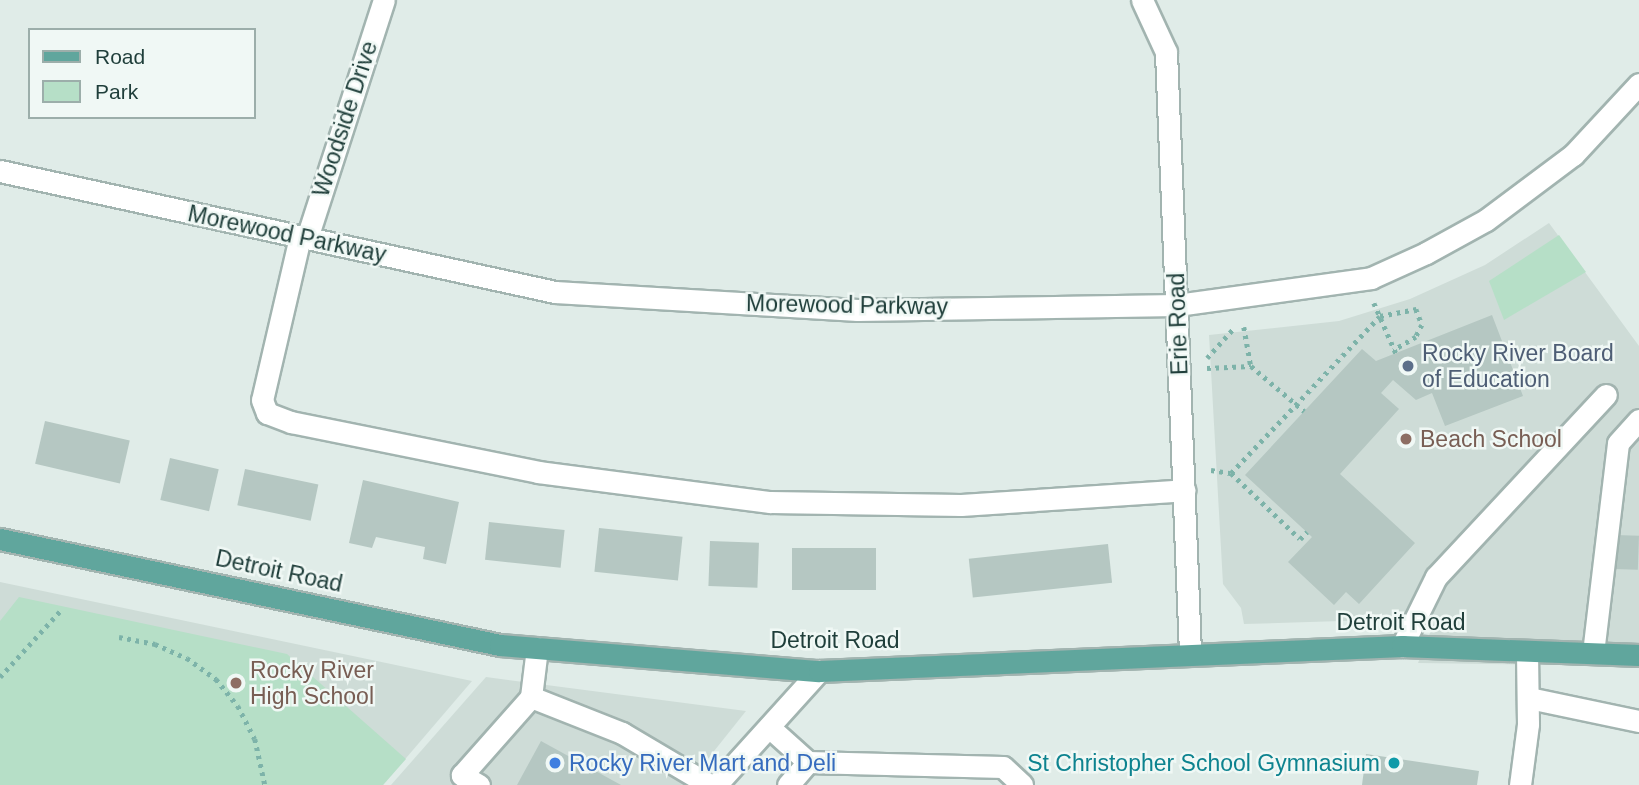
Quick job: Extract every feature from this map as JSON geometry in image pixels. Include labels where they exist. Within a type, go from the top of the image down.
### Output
[{"type":"main road","name":"Detroit Road","points":[[0,539],[500,645],[819,671],[1190,652],[1402,646],[1639,655]]},
{"type":"street","name":"Woodside Drive","points":[[384,0],[304,237],[262,400],[267,413],[290,422],[538,472],[770,502],[961,505],[1184,490]]},
{"type":"street","name":"Erie Road","points":[[1142,0],[1166,52],[1190,652]]},
{"type":"street","name":"Morewood Parkway","points":[[0,172],[555,292],[858,310],[1177,304],[1371,278],[1426,253],[1486,220],[1573,155],[1639,84]]},
{"type":"street","points":[[1402,646],[1436,577],[1606,395]]},
{"type":"street","points":[[1593,653],[1618,443],[1639,420]]},
{"type":"street","points":[[479,785],[462,775],[531,697],[537,648]]},
{"type":"street","points":[[1520,785],[1529,698],[1527,651]]},
{"type":"street","points":[[728,781],[769,727],[819,671]]},
{"type":"street","points":[[531,697],[622,733],[710,785]]},
{"type":"street","points":[[1529,698],[1639,721]]},
{"type":"street","points":[[769,727],[808,762],[950,775],[1003,767],[1022,785]]},
{"type":"street","points":[[788,785],[808,762]]},
{"type":"path","points":[[1231,473],[1380,316],[1403,308],[1416,309],[1421,316],[1416,337],[1395,352],[1380,316],[1374,303]]},
{"type":"path","points":[[1244,327],[1251,366],[1304,411]]},
{"type":"path","points":[[1207,358],[1234,328]]},
{"type":"path","points":[[1207,368],[1251,366]]},
{"type":"path","points":[[1211,470],[1231,473],[1300,539],[1305,533],[1309,539]]},
{"type":"path","points":[[1,674],[60,611]]},
{"type":"path","points":[[119,637],[155,644],[187,658],[216,679],[238,706],[255,739],[264,785]]},
{"type":"shaded area","name":"Beach School","points":[[1549,223],[1639,346],[1639,666],[1418,663],[1436,618],[1244,624],[1241,608],[1223,584],[1209,335],[1339,321],[1410,299],[1485,265]]},
{"type":"shaded area","name":"Rocky River High School","points":[[0,582],[472,681],[383,785],[0,785]]},
{"type":"shaded area","points":[[486,677],[746,711],[687,785],[391,785]]},
{"type":"green space","points":[[1559,235],[1586,272],[1504,320],[1489,281]]},
{"type":"green space","name":"Rocky River High School","points":[[19,597],[287,654],[406,759],[383,785],[0,785],[0,621]]},
{"type":"building","name":"Beach School","points":[[1492,315],[1523,396],[1445,426],[1432,393],[1416,400],[1393,380],[1381,393],[1399,409],[1340,474],[1415,543],[1359,604],[1346,592],[1334,605],[1288,562],[1312,537],[1245,475],[1362,349],[1376,361]]},
{"type":"building","points":[[45,421],[130,441],[120,483],[35,464]]},
{"type":"building","points":[[170,458],[219,469],[209,511],[160,500]]},
{"type":"building","points":[[245,469],[318,485],[311,521],[237,505]]},
{"type":"building","points":[[363,480],[459,502],[446,564],[423,559],[425,547],[376,537],[372,548],[349,543]]},
{"type":"building","points":[[489,522],[565,530],[561,568],[485,560]]},
{"type":"building","points":[[599,528],[683,537],[678,581],[594,572]]},
{"type":"building","points":[[1615,535],[1639,536],[1638,570],[1614,569]]},
{"type":"building","points":[[710,541],[759,543],[757,588],[708,586]]},
{"type":"building","points":[[1108,544],[1112,583],[973,597],[969,559]]},
{"type":"building","points":[[792,548],[876,548],[876,590],[792,590]]},
{"type":"building","name":"Rocky River Mart and Deli","points":[[541,741],[621,785],[517,785]]},
{"type":"building","name":"St Christopher School Gymnasium","points":[[1366,754],[1479,771],[1477,785],[1362,785]]},
{"type":"place","name":"Rocky River Board of Education","points":[[1408,366]]},
{"type":"place","name":"Beach School","points":[[1406,439]]},
{"type":"place","name":"Rocky River High School","points":[[236,683]]},
{"type":"place","name":"Rocky River Mart and Deli","points":[[555,763]]},
{"type":"place","name":"St Christopher School Gymnasium","points":[[1394,763]]}]
